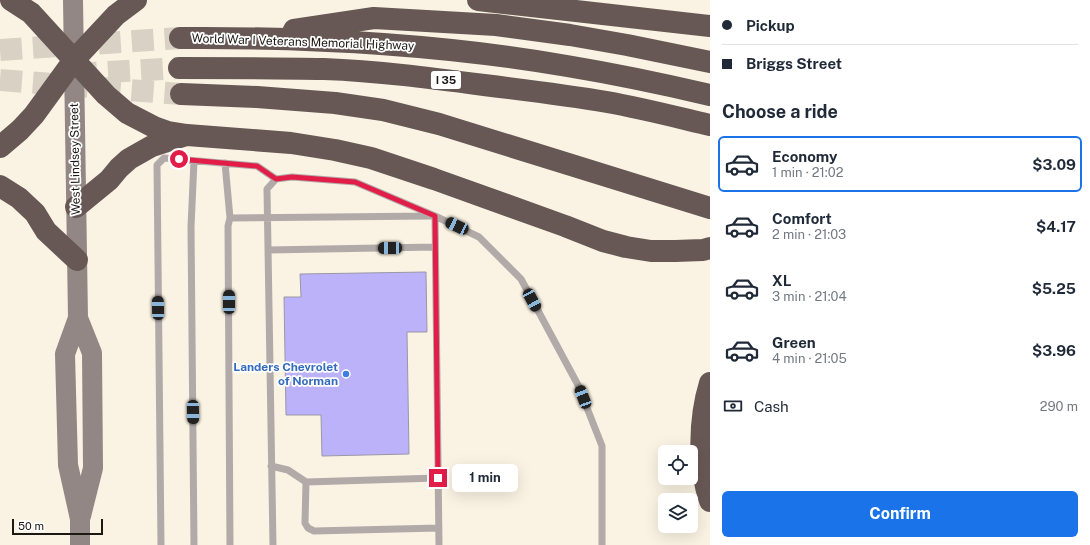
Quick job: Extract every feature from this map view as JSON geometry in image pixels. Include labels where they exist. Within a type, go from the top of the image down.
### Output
[{"type":"highway","points":[[11,0],[31,12],[106,95],[128,113],[154,128],[187,135],[291,143],[335,150],[371,158],[434,179],[603,241],[626,247],[651,251],[675,252],[710,248]]},
{"type":"highway","points":[[0,147],[20,130],[34,115],[74,60],[116,15],[136,0]]},
{"type":"highway","points":[[478,0],[710,26]]},
{"type":"highway","points":[[242,37],[382,18],[496,25],[563,34],[627,45],[710,62]]},
{"type":"highway","name":"World War I Veterans Memorial Highway","points":[[180,38],[242,37],[360,42],[488,54],[567,66],[659,83],[710,95]]},
{"type":"highway","name":"I 35","points":[[179,68],[325,69],[444,80],[607,102],[710,125]]},
{"type":"highway","points":[[181,94],[256,97],[335,103],[383,110],[439,124],[710,208]]},
{"type":"highway","points":[[76,207],[109,180],[118,168],[129,159],[152,146],[187,135]]},
{"type":"highway","points":[[0,186],[20,198],[35,213],[46,231],[77,260]]},
{"type":"highway","points":[[710,383],[707,392],[704,414],[702,464],[707,493],[710,501]]},
{"type":"main road","name":"West Lindsey Street","points":[[73,0],[78,318],[92,353],[93,468],[80,519]]},
{"type":"main road","name":"West Lindsey Street","points":[[78,318],[65,354],[68,465],[80,519],[80,545]]},
{"type":"lane","points":[[160,545],[157,165],[164,158],[257,166],[276,179]]},
{"type":"lane","points":[[194,161],[192,227],[194,545]]},
{"type":"lane","points":[[225,163],[230,218],[228,226],[230,545]]},
{"type":"lane","points":[[273,545],[267,189],[276,179],[292,177],[355,182],[435,216],[479,237],[521,279],[578,385],[602,446],[602,545]]},
{"type":"lane","points":[[230,218],[435,216]]},
{"type":"lane","points":[[435,216],[439,545]]},
{"type":"lane","points":[[268,250],[436,247]]},
{"type":"lane","points":[[271,466],[288,470],[306,482],[438,478]]},
{"type":"lane","points":[[306,482],[305,523],[308,528],[314,531],[438,528]]},
{"type":"building","name":"Landers Chevrolet of Norman","points":[[426,272],[427,332],[407,332],[409,454],[322,456],[321,415],[286,415],[284,297],[301,297],[300,274]]},
{"type":"tunnel","points":[[0,50],[180,38]]},
{"type":"tunnel","points":[[75,74],[179,68]]},
{"type":"tunnel","points":[[0,80],[181,94]]},
{"type":"place","name":"Landers Chevrolet of Norman","points":[[346,374]]},
{"type":"route","points":[[179,159],[257,166],[276,179],[292,177],[355,182],[435,216],[438,478]]}]
